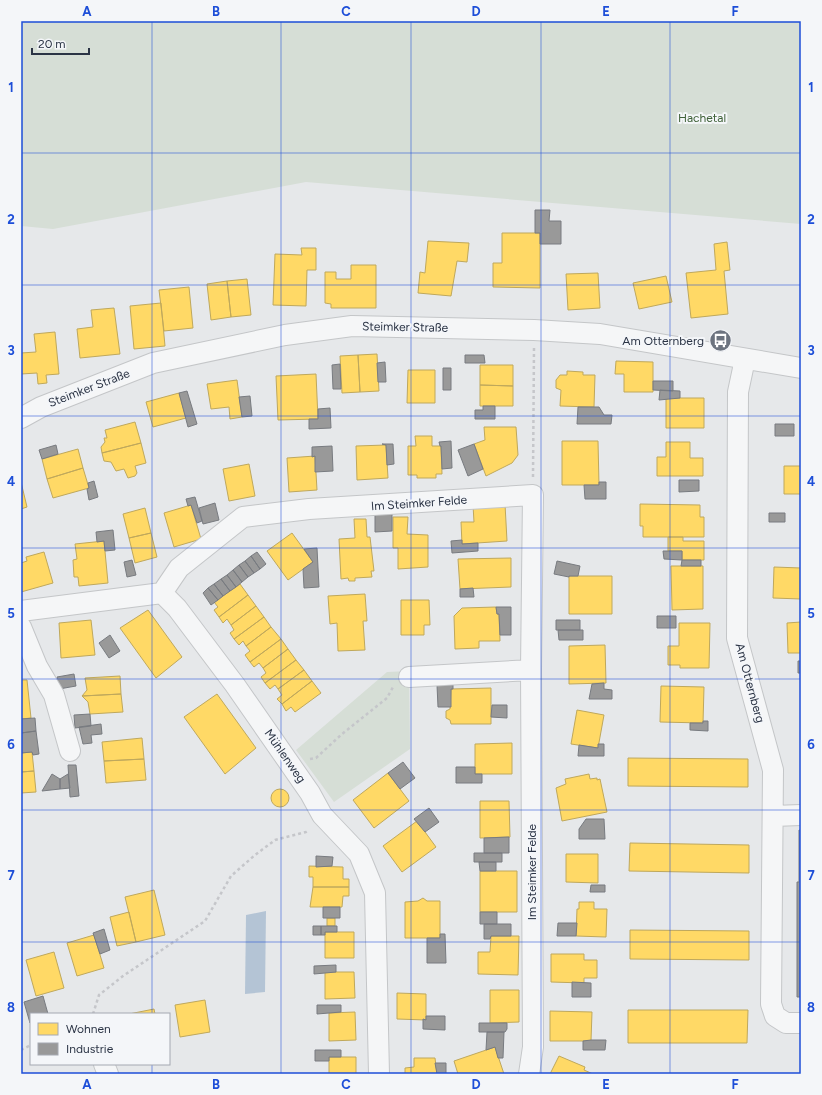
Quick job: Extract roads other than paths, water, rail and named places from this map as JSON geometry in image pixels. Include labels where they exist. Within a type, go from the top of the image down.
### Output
[{"type":"street","name":"Steimker Straße","points":[[21,418],[41,407],[153,363],[285,335],[352,326],[534,330],[600,334],[801,368]]},
{"type":"street","name":"Am Otternberg","points":[[745,359],[738,392],[737,638],[773,770],[774,816],[771,1004],[775,1016],[786,1023],[801,1023]]},
{"type":"street","name":"Im Steimker Felde","points":[[162,593],[179,568],[243,517],[309,510],[533,496],[531,670],[533,1047],[529,1074]]},
{"type":"street","points":[[21,611],[162,593]]},
{"type":"street","name":"Mühlenweg","points":[[162,593],[177,608],[235,685],[310,793],[322,815],[359,854],[375,893],[379,1074]]},
{"type":"street","points":[[21,627],[37,666],[54,695],[70,751]]},
{"type":"street","points":[[409,677],[531,670]]},
{"type":"street","points":[[774,816],[801,815]]},
{"type":"water","points":[[266,911],[265,992],[245,994],[246,915]]},
{"type":"place","name":"Am Otternberg","points":[[720,341]]},
{"type":"park label","name":"Hachetal","points":[[702,118]]}]
